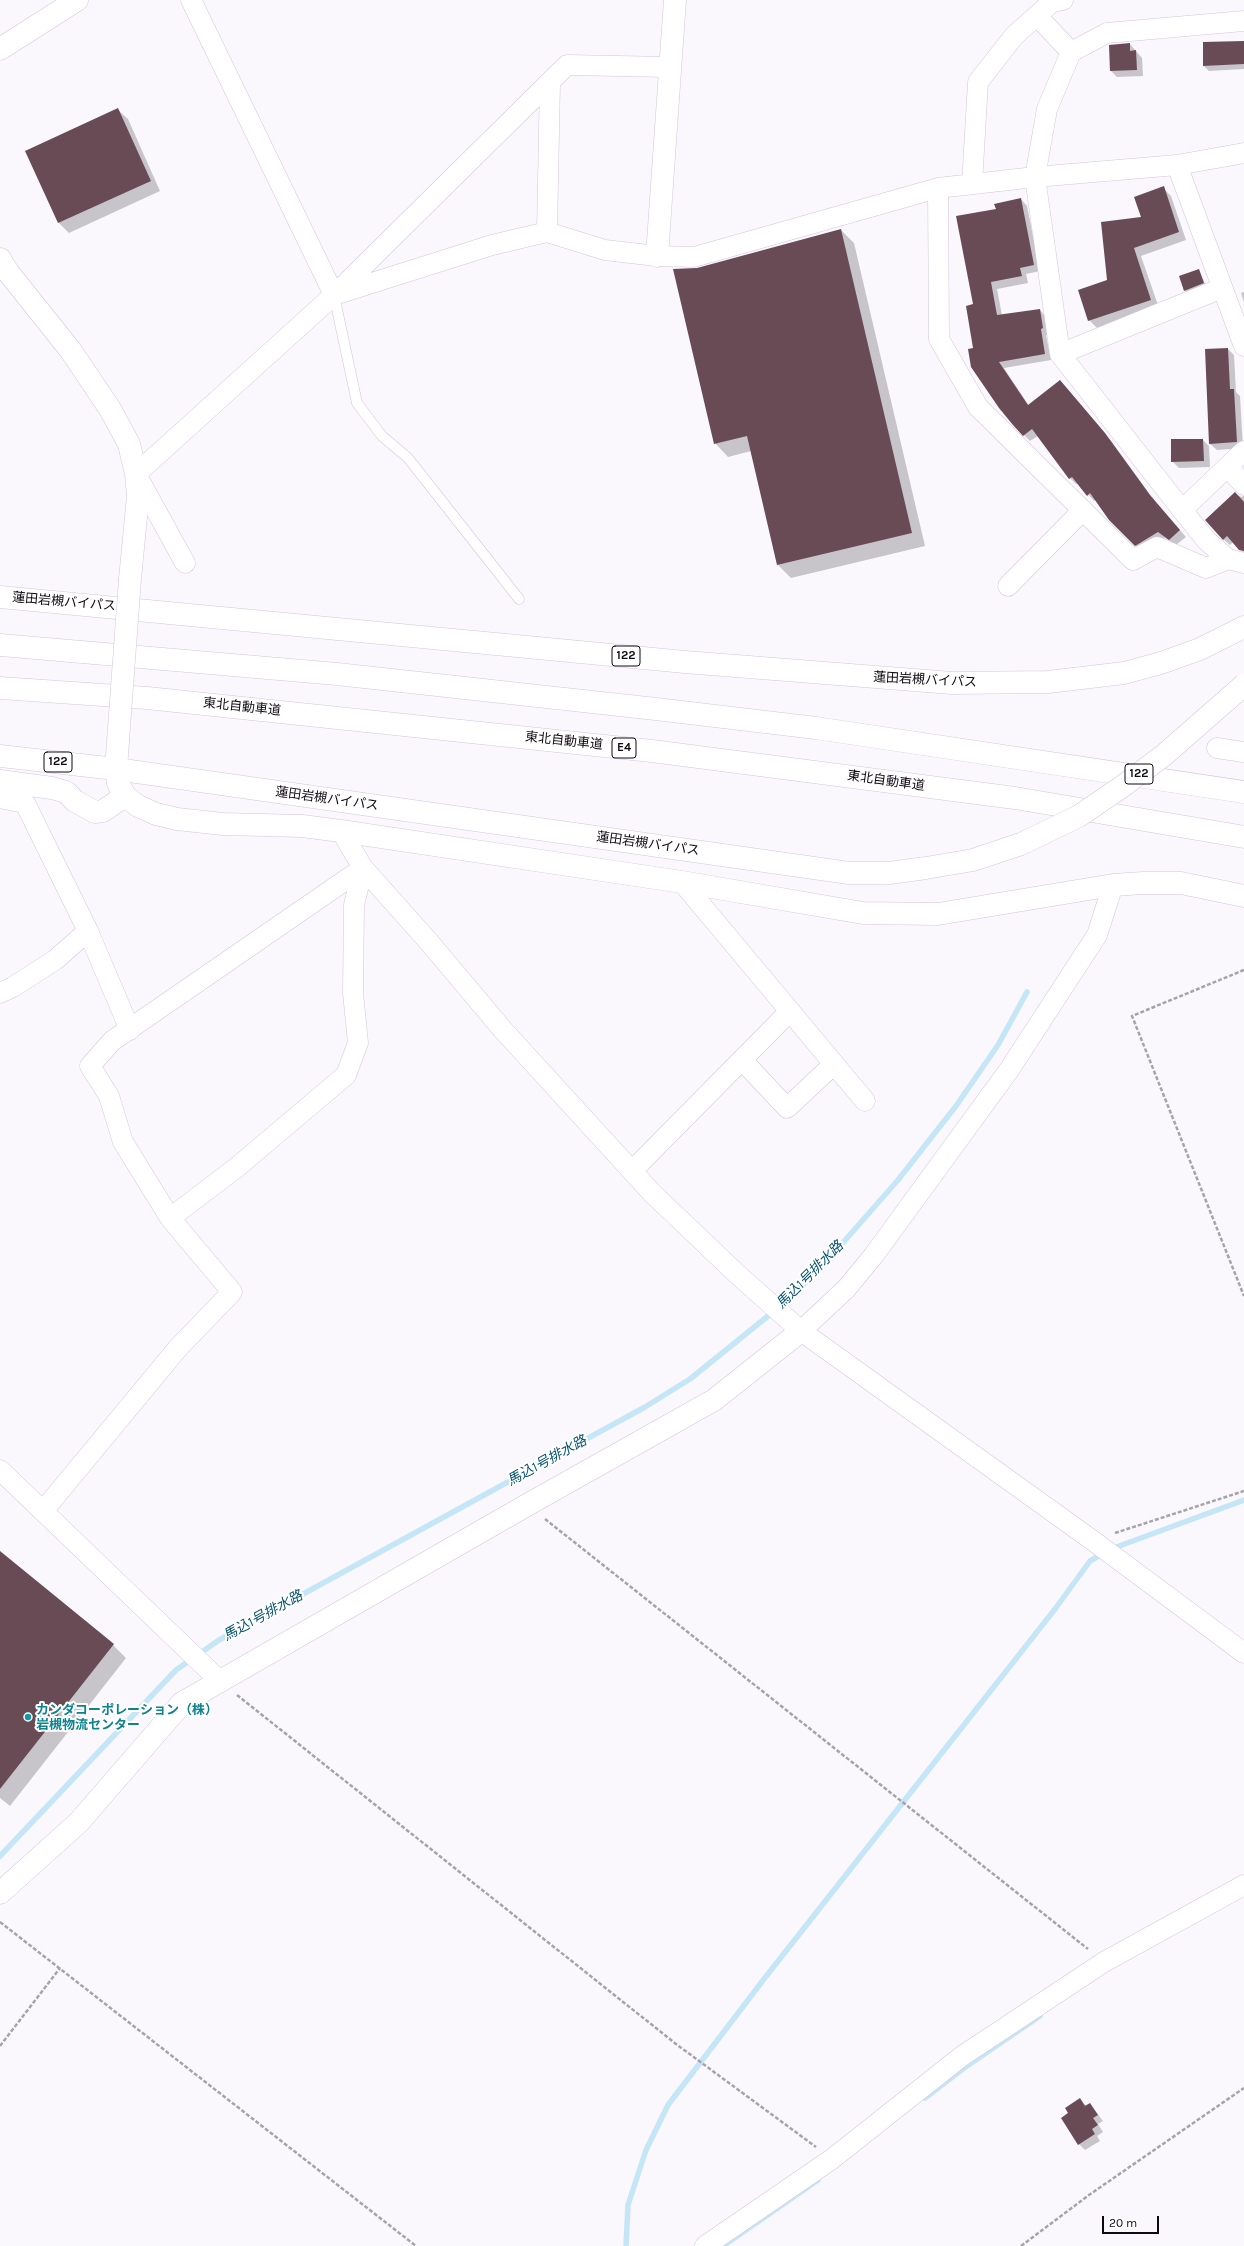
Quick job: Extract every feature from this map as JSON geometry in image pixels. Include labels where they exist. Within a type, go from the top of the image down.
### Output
[{"type":"main road","points":[[0,49],[77,0]]},
{"type":"main road","points":[[658,256],[669,67],[675,0]]},
{"type":"main road","points":[[0,259],[8,272],[70,351],[110,409],[129,444],[136,474],[138,496],[130,580],[116,769],[118,783],[125,796],[138,806],[156,814],[177,819],[341,831],[682,882],[863,913],[938,914],[1113,885],[1143,882],[1181,883],[1244,896]]},
{"type":"main road","name":"蓮田岩槻バイパス","points":[[0,597],[684,662],[952,684],[1048,682],[1124,673],[1161,663],[1200,649],[1244,627]]},
{"type":"main road","points":[[0,646],[337,674],[656,709],[824,729],[1244,792]]},
{"type":"main road","name":"蓮田岩槻バイパス","points":[[0,756],[116,769],[849,873],[889,873],[973,860],[1021,844],[1079,816],[1123,786],[1164,755],[1244,685]]},
{"type":"main road","name":"東北自動車道","points":[[0,688],[147,698],[652,751],[1015,798],[1244,837]]},
{"type":"main road","points":[[0,781],[66,792],[75,801],[95,812],[103,811],[125,796]]},
{"type":"main road","points":[[0,1893],[80,1822],[182,1702],[221,1682],[527,1505],[714,1400],[801,1331]]},
{"type":"street","points":[[191,0],[334,295]]},
{"type":"street","points":[[972,184],[978,82],[1014,36],[1052,2],[1063,0]]},
{"type":"street","points":[[1037,16],[1071,52]]},
{"type":"street","points":[[1236,561],[1207,541],[1060,354],[1035,177],[1047,109],[1071,52],[1107,33],[1244,21]]},
{"type":"street","points":[[185,563],[136,474],[334,295],[567,65],[669,67]]},
{"type":"street","points":[[547,232],[550,82]]},
{"type":"street","points":[[334,295],[492,246],[547,232],[604,250],[658,256],[694,257],[938,188],[1035,177],[1177,165],[1244,152]]},
{"type":"street","points":[[1177,165],[1244,346]]},
{"type":"street","points":[[938,188],[939,339],[978,407],[1133,560],[1157,547],[1206,568],[1236,561]]},
{"type":"street","points":[[1060,354],[1222,288]]},
{"type":"street","points":[[1182,510],[1244,451]]},
{"type":"street","points":[[1228,467],[1244,485]]},
{"type":"street","points":[[1008,586],[1083,510]]},
{"type":"street","points":[[1217,748],[1244,752]]},
{"type":"street","points":[[0,798],[25,803],[88,931],[130,1030]]},
{"type":"street","points":[[341,831],[363,868],[429,942],[503,1030],[632,1171],[720,1258],[801,1331],[1092,1540],[1244,1653]]},
{"type":"street","points":[[43,1511],[178,1348],[232,1292],[170,1218],[123,1142],[109,1096],[90,1066],[112,1041],[363,868]]},
{"type":"street","points":[[170,1218],[236,1168],[346,1075],[358,1043],[353,992],[354,905],[363,868]]},
{"type":"street","points":[[682,882],[865,1101]]},
{"type":"street","points":[[801,1331],[846,1289],[874,1255],[1009,1070],[1097,935],[1113,885]]},
{"type":"street","points":[[0,993],[13,987],[54,960],[88,931]]},
{"type":"street","points":[[632,1171],[790,1011]]},
{"type":"street","points":[[742,1060],[787,1108],[834,1064]]},
{"type":"street","points":[[0,1470],[221,1682]]},
{"type":"street","points":[[705,2246],[832,2159],[962,2056],[1104,1962],[1244,1885]]},
{"type":"lane","points":[[334,295],[357,403],[382,436],[408,458],[519,599]]},
{"type":"path","points":[[1244,970],[1132,1016],[1244,1296]]},
{"type":"path","points":[[1092,1540],[1244,1491]]},
{"type":"path","points":[[527,1505],[1104,1962]]},
{"type":"path","points":[[221,1682],[676,2044],[832,2159]]},
{"type":"path","points":[[0,1922],[416,2246]]},
{"type":"path","points":[[0,2046],[60,1968]]},
{"type":"path","points":[[1021,2246],[1089,2195],[1244,2088]]},
{"type":"building","points":[[1244,41],[1244,64],[1203,66],[1203,42]]},
{"type":"building","points":[[1130,43],[1130,51],[1136,50],[1137,70],[1110,71],[1109,45]]},
{"type":"building","points":[[118,108],[151,181],[58,223],[25,151]]},
{"type":"building","points":[[1164,186],[1179,232],[1134,248],[1151,300],[1088,321],[1078,290],[1107,280],[1101,222],[1141,217],[1134,197]]},
{"type":"building","points":[[1021,198],[1034,265],[1020,268],[1022,276],[991,282],[997,315],[1040,309],[1043,328],[1041,329],[1045,354],[999,362],[1028,405],[1060,380],[1105,433],[1150,495],[1180,530],[1169,540],[1158,532],[1135,546],[1109,520],[1090,493],[1087,496],[1072,477],[1069,479],[1032,429],[1023,436],[999,408],[971,367],[968,349],[973,348],[966,306],[973,304],[956,216],[996,209],[994,204]]},
{"type":"building","points":[[841,229],[912,533],[777,565],[747,436],[714,444],[673,269],[697,268]]},
{"type":"building","points":[[1199,269],[1204,283],[1184,291],[1179,276]]},
{"type":"building","points":[[1228,348],[1230,389],[1234,389],[1237,442],[1209,444],[1205,349]]},
{"type":"building","points":[[1171,439],[1203,439],[1204,461],[1171,462]]},
{"type":"building","points":[[1235,492],[1244,502],[1244,551],[1239,550],[1227,536],[1223,540],[1205,520]]},
{"type":"building","name":"カンダコーポレーション（株） 岩槻物流センター","points":[[0,1551],[114,1644],[0,1789]]},
{"type":"building","points":[[1080,2098],[1085,2106],[1090,2103],[1098,2115],[1093,2118],[1098,2125],[1092,2129],[1095,2134],[1078,2145],[1061,2118],[1068,2113],[1065,2108]]},
{"type":"waterway","name":"馬込1号排水路","points":[[780,1306],[819,1270],[898,1180],[956,1106],[998,1045],[1027,992]]},
{"type":"waterway","name":"馬込1号排水路","points":[[0,1856],[176,1670],[219,1640],[645,1407],[690,1379],[773,1312]]},
{"type":"waterway","points":[[1111,1549],[1244,1500]]},
{"type":"waterway","points":[[626,2246],[628,2205],[646,2150],[668,2105],[764,1979],[1055,1609],[1090,1561],[1104,1553]]},
{"type":"waterway","points":[[925,2098],[964,2068],[1040,2016]]},
{"type":"waterway","points":[[723,2246],[818,2180]]},
{"type":"place","name":"カンダコーポレーション（株） 岩槻物流センター","points":[[28,1717]]}]
